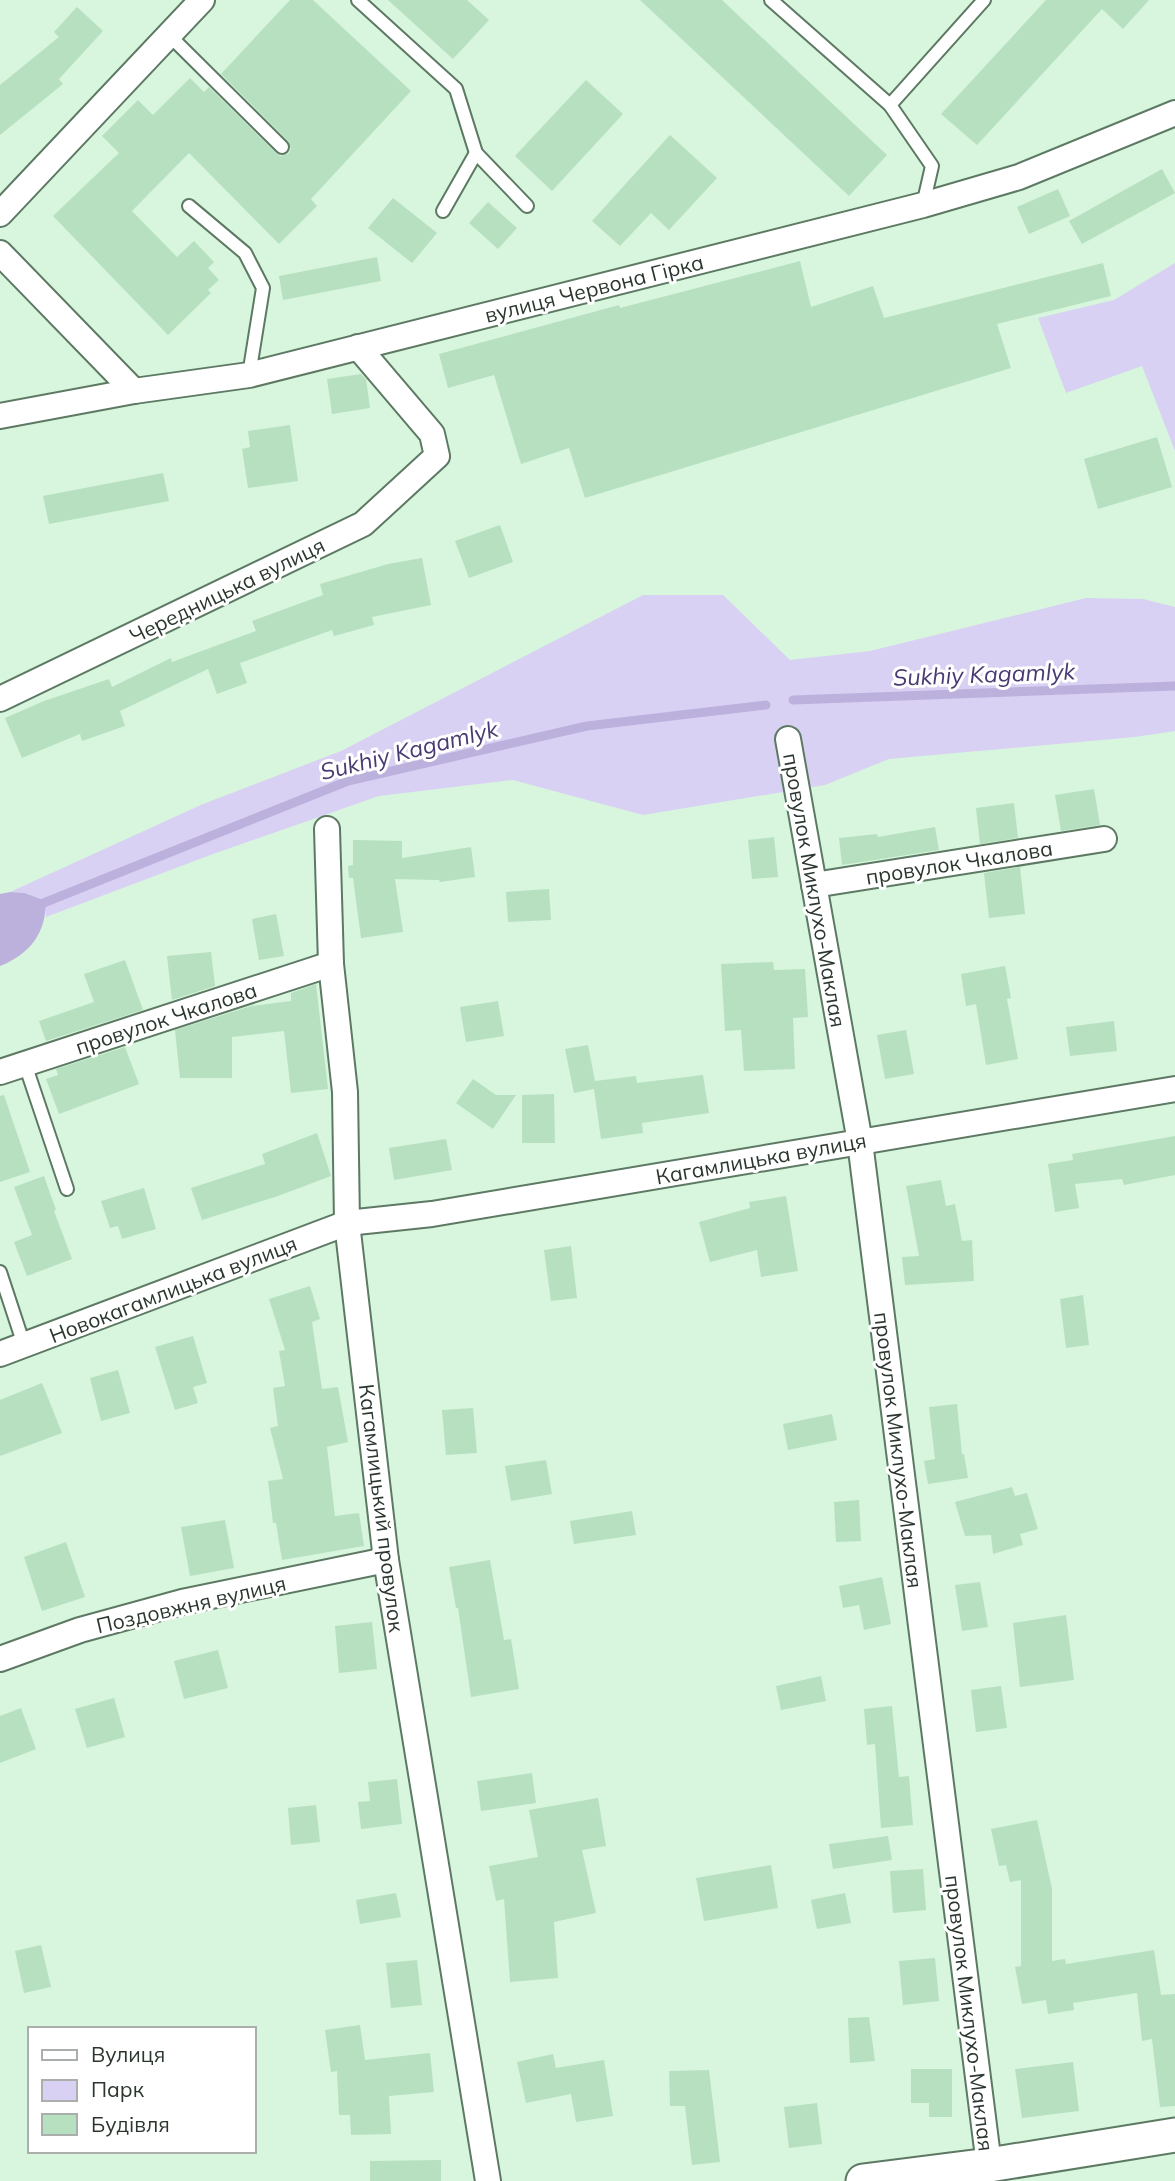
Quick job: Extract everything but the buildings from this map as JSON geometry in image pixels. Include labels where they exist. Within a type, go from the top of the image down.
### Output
[{"type":"street","points":[[0,214],[202,0]]},
{"type":"street","name":"вулиця Червона Гірка","points":[[0,416],[134,391],[249,375],[923,205],[1019,177],[1175,113]]},
{"type":"street","points":[[0,253],[134,391]]},
{"type":"street","name":"Чередницька вулиця","points":[[0,699],[363,524],[437,456],[432,434],[358,347]]},
{"type":"street","name":"провулок Миклухо-Маклая","points":[[788,739],[860,1142],[989,2165]]},
{"type":"street","name":"Кагамлицький провулок","points":[[327,829],[331,964],[345,1093],[347,1223],[386,1560],[488,2181]]},
{"type":"street","name":"провулок Чкалова","points":[[814,885],[1104,839]]},
{"type":"street","name":"провулок Чкалова","points":[[0,1072],[331,964]]},
{"type":"street","name":"Кагамлицька вулиця","points":[[347,1223],[432,1214],[1175,1089]]},
{"type":"street","name":"Новокагамлицька вулиця","points":[[0,1354],[347,1223]]},
{"type":"street","name":"Поздовжня вулиця","points":[[0,1659],[80,1630],[183,1602],[386,1560]]},
{"type":"street","points":[[863,2181],[989,2165],[1175,2135]]},
{"type":"lane","points":[[358,0],[456,89],[476,153],[527,206]]},
{"type":"lane","points":[[771,0],[890,105],[932,166],[923,205]]},
{"type":"lane","points":[[890,105],[984,0]]},
{"type":"lane","points":[[169,35],[282,147]]},
{"type":"lane","points":[[443,211],[476,153]]},
{"type":"lane","points":[[189,206],[245,253],[263,288],[249,375]]},
{"type":"lane","points":[[25,1064],[67,1189]]},
{"type":"lane","points":[[0,1272],[24,1345]]},
{"type":"green space","points":[[1175,263],[1175,451],[1142,366],[1066,393],[1038,318],[1114,300]]},
{"type":"green space","points":[[643,595],[723,595],[790,660],[870,651],[1086,598],[1143,599],[1175,607],[1175,731],[889,759],[825,785],[643,815],[513,780],[379,796],[213,854],[46,917],[46,901],[26,893],[10,892],[203,804],[341,751]]},
{"type":"shaded area","points":[[25,893],[46,901],[45,912],[39,932],[28,949],[0,966],[0,894]]},
{"type":"waterway","name":"Sukhiy Kagamlyk","points":[[793,700],[1175,686]]},
{"type":"waterway","name":"Sukhiy Kagamlyk","points":[[36,906],[348,781],[587,726],[766,705]]}]
